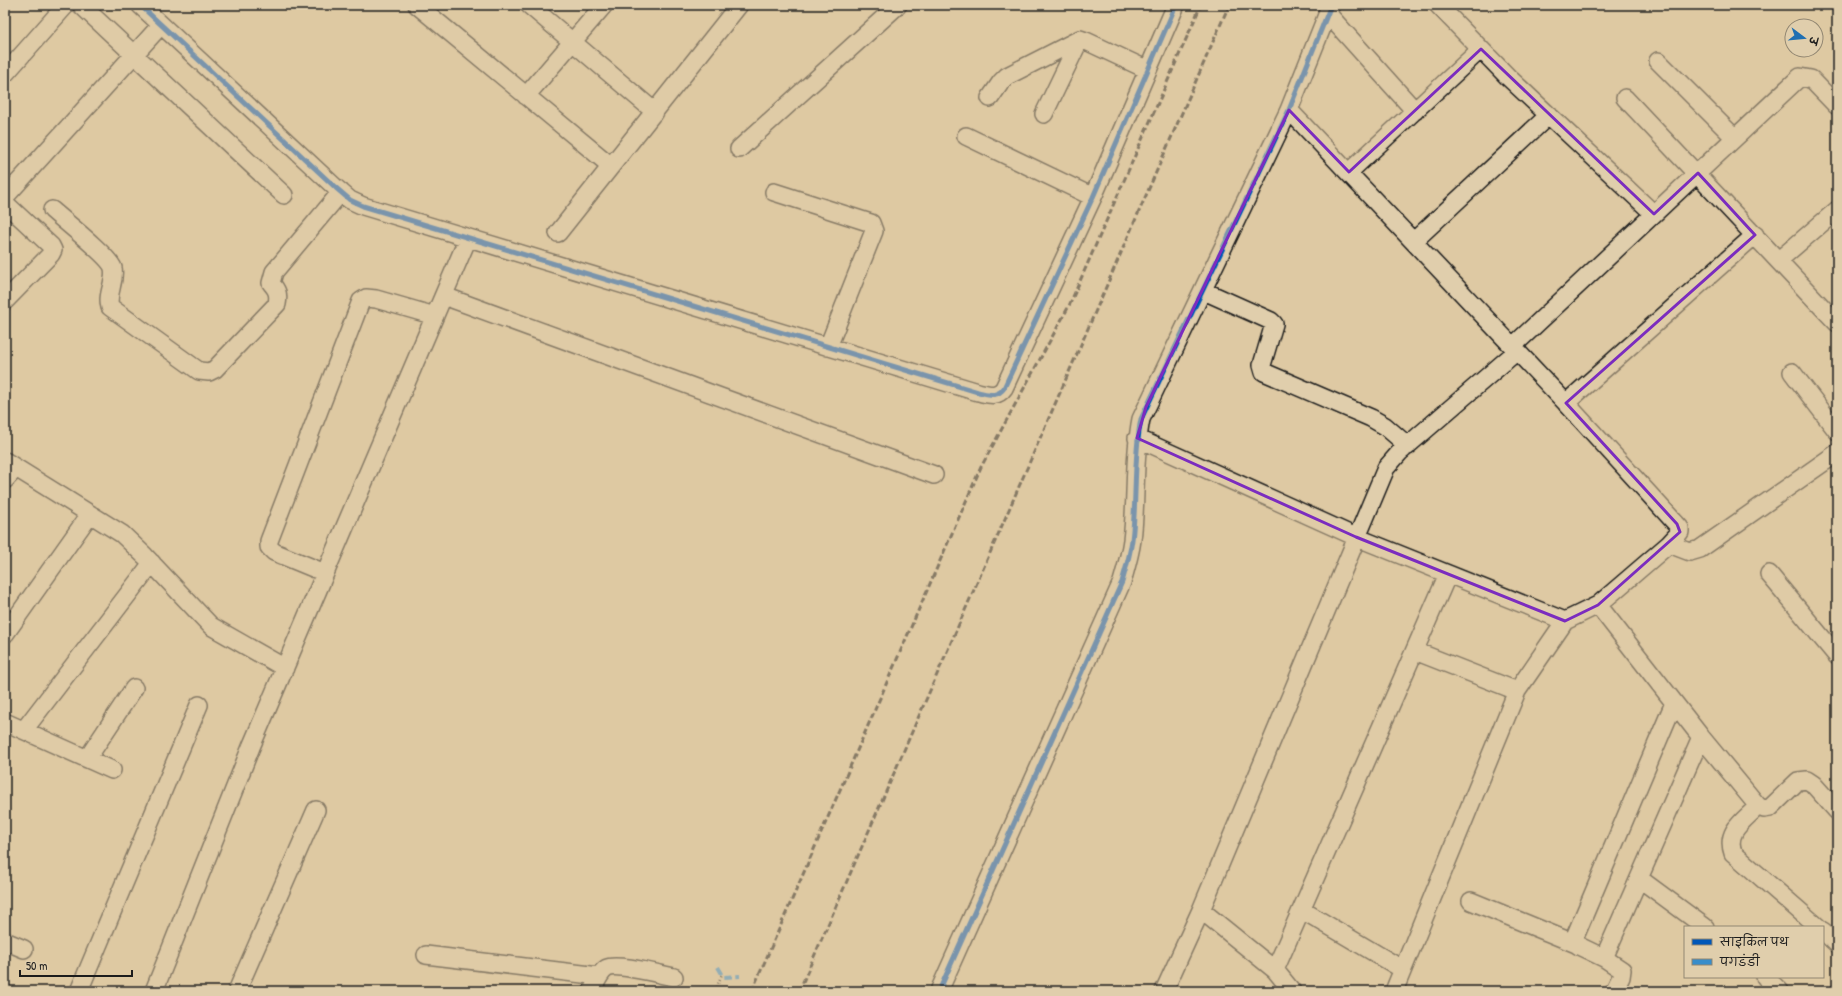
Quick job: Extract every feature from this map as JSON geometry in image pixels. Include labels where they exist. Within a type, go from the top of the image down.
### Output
[{"type":"street","points":[[5,74],[66,5]]},
{"type":"street","points":[[81,5],[284,195]]},
{"type":"street","points":[[140,5],[341,192],[350,200],[363,206],[978,392],[994,395],[1001,394],[1093,197],[1176,5]]},
{"type":"street","points":[[417,5],[611,166]]},
{"type":"street","points":[[529,5],[654,112]]},
{"type":"street","points":[[526,96],[604,5]]},
{"type":"street","points":[[558,233],[739,5]]},
{"type":"street","points":[[738,149],[898,5]]},
{"type":"street","points":[[1438,5],[1549,115],[1654,214]]},
{"type":"street","points":[[939,991],[1122,582],[1129,559],[1132,541],[1137,438],[1141,419],[1204,291],[1289,110],[1329,9],[1414,111]]},
{"type":"street","points":[[5,197],[161,25]]},
{"type":"street","points":[[990,98],[1007,76],[1080,40],[1086,40],[1148,70]]},
{"type":"street","points":[[1044,114],[1080,40]]},
{"type":"street","points":[[1349,172],[1481,49]]},
{"type":"street","points":[[1658,61],[1735,138]]},
{"type":"street","points":[[1164,991],[1201,910],[1356,537],[1386,468],[1391,461],[1515,348],[1654,214],[1800,77],[1811,79],[1837,106]]},
{"type":"street","points":[[1626,98],[1698,173],[1837,323]]},
{"type":"street","points":[[1289,110],[1566,403],[1677,524],[1680,532],[1669,544],[1598,605],[1565,621],[1517,690],[1394,991]]},
{"type":"street","points":[[1414,242],[1549,115]]},
{"type":"street","points":[[966,136],[1093,197]]},
{"type":"street","points":[[52,210],[110,262],[114,274],[108,301],[110,307],[199,371],[204,373],[215,369],[277,304],[277,291],[271,283],[274,272],[341,192]]},
{"type":"street","points":[[774,192],[871,223],[874,226],[874,231],[828,347]]},
{"type":"street","points":[[5,203],[51,246],[53,250],[51,254],[5,302]]},
{"type":"street","points":[[1779,260],[1837,210]]},
{"type":"street","points":[[1566,403],[1755,235]]},
{"type":"street","points":[[154,991],[248,754],[468,238]]},
{"type":"street","points":[[1204,291],[1271,321],[1274,324],[1275,328],[1262,365],[1264,372],[1371,418],[1385,426],[1408,446]]},
{"type":"street","points":[[444,296],[934,475]]},
{"type":"street","points":[[325,573],[274,552],[269,547],[269,541],[361,301],[366,298],[376,299],[434,316]]},
{"type":"street","points":[[1792,372],[1837,432]]},
{"type":"street","points":[[1137,438],[1356,537],[1565,621]]},
{"type":"street","points":[[1669,544],[1690,552],[1700,549],[1837,453]]},
{"type":"street","points":[[9,470],[90,514],[122,534],[212,626],[284,668]]},
{"type":"street","points":[[5,634],[90,514]]},
{"type":"street","points":[[24,730],[152,563]]},
{"type":"street","points":[[1275,970],[1448,574]]},
{"type":"street","points":[[1769,574],[1834,646]]},
{"type":"street","points":[[1598,605],[1701,737],[1758,806],[1764,809],[1770,808],[1798,781],[1806,780],[1813,784],[1837,811]]},
{"type":"street","points":[[1415,651],[1517,690]]},
{"type":"street","points":[[87,759],[134,688]]},
{"type":"street","points":[[1576,944],[1574,939],[1674,703]]},
{"type":"street","points":[[79,991],[199,705]]},
{"type":"street","points":[[6,723],[112,770]]},
{"type":"street","points":[[1604,958],[1640,879],[1701,737]]},
{"type":"street","points":[[1758,806],[1733,831],[1730,844],[1733,853],[1817,926]]},
{"type":"street","points":[[237,991],[316,810]]},
{"type":"street","points":[[1640,879],[1704,926]]},
{"type":"street","points":[[1471,901],[1576,944],[1604,958],[1622,970],[1621,977],[1614,991]]},
{"type":"street","points":[[1201,910],[1275,970],[1292,991]]},
{"type":"street","points":[[1302,910],[1402,969]]},
{"type":"street","points":[[1824,932],[1837,944]]},
{"type":"street","points":[[5,940],[24,949]]},
{"type":"street","points":[[426,955],[596,983],[608,968],[618,966],[674,977]]},
{"type":"street","points":[[1766,978],[1780,991]]},
{"type":"path","points":[[715,991],[722,974]]},
{"type":"highlighted area","points":[[1481,49],[1654,214],[1698,173],[1755,235],[1566,403],[1677,524],[1680,532],[1598,605],[1565,621],[1356,537],[1137,438],[1146,407],[1289,110],[1349,172]]},
{"type":"railway","points":[[752,991],[981,467],[1069,306],[1201,5]]},
{"type":"railway","points":[[799,991],[1229,5]]},
{"type":"marked path","points":[[718,967],[724,977],[740,976]]},
{"type":"cycle path","points":[[140,5],[336,188],[350,200],[363,206],[978,392],[989,394],[998,393],[1004,388],[1093,197],[1176,5]]},
{"type":"cycle path","points":[[939,991],[1122,582],[1132,540],[1137,449],[1141,419],[1289,110],[1331,5]]}]
